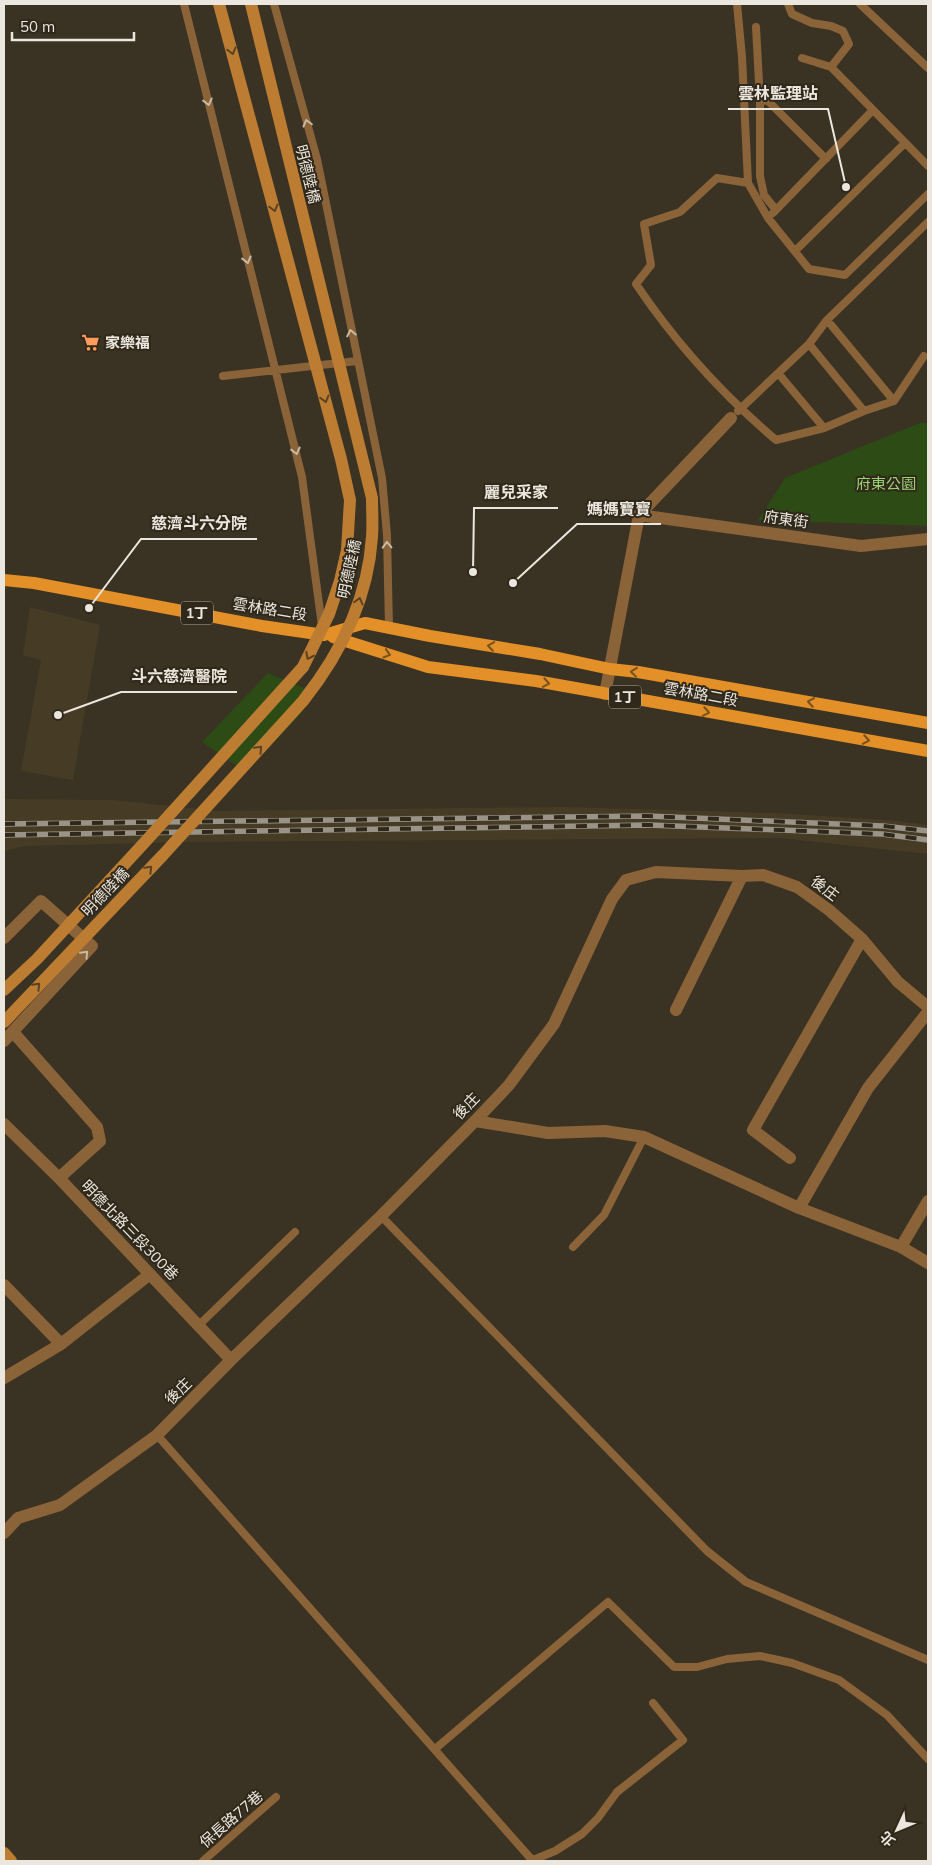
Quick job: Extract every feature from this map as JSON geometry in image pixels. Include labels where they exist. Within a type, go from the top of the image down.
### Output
[{"type":"main road","name":"明德陸橋","points":[[4,990],[37,959],[303,667],[329,614],[340,581],[347,550],[350,500],[341,460],[219,4]]},
{"type":"main road","name":"明德陸橋","points":[[4,1022],[163,855],[308,694],[324,674],[343,642],[355,614],[367,572],[372,537],[372,498],[251,4]]},
{"type":"main road","name":"雲林路二段","points":[[4,580],[34,583],[262,626],[324,634],[428,667],[536,681],[928,751]]},
{"type":"main road","name":"雲林路二段","points":[[324,634],[365,624],[540,654],[610,669],[638,672],[928,723]]},
{"type":"main road","points":[[4,1852],[11,1861]]},
{"type":"street","points":[[605,694],[640,515],[736,414]]},
{"type":"street","name":"府東街","points":[[640,515],[861,546],[928,539]]},
{"type":"street","name":"後庄","points":[[4,1533],[18,1518],[60,1505],[157,1435],[231,1360],[381,1216],[475,1121],[509,1084],[554,1024],[612,899],[626,880],[656,872],[742,876],[763,875],[797,887],[829,910],[862,939],[898,982],[928,1007]]},
{"type":"street","points":[[676,1010],[742,876]]},
{"type":"street","points":[[4,938],[41,901],[92,946],[8,1036],[97,1127],[100,1141],[59,1178]]},
{"type":"street","points":[[790,1158],[753,1130],[862,939]]},
{"type":"street","points":[[799,1208],[868,1088],[928,1012]]},
{"type":"street","points":[[475,1121],[548,1133],[605,1131],[644,1137],[799,1208],[901,1247],[928,1263]]},
{"type":"street","name":"明德北路三段300巷","points":[[4,1124],[59,1178],[231,1360]]},
{"type":"street","points":[[901,1247],[928,1201]]},
{"type":"street","points":[[4,1378],[61,1344],[150,1274]]},
{"type":"street","points":[[4,1284],[61,1344]]},
{"type":"lane","points":[[184,4],[302,478],[324,634]]},
{"type":"lane","points":[[274,4],[317,159],[382,478],[389,628]]},
{"type":"lane","points":[[737,4],[742,57],[748,183],[768,218],[809,269],[846,275],[928,194]]},
{"type":"lane","points":[[788,4],[792,14],[812,23],[832,26],[843,31],[849,44],[831,68]]},
{"type":"lane","points":[[860,4],[928,68]]},
{"type":"lane","points":[[756,27],[760,101],[760,176],[764,195],[776,210]]},
{"type":"lane","points":[[802,58],[831,68],[928,166]]},
{"type":"lane","points":[[760,101],[767,100],[826,159]]},
{"type":"lane","points":[[768,218],[874,110]]},
{"type":"lane","points":[[795,251],[905,143]]},
{"type":"lane","points":[[748,183],[717,178],[680,212],[644,224],[651,265],[636,284],[658,318],[736,414],[776,440],[824,428],[894,401],[924,356]]},
{"type":"lane","points":[[736,414],[809,344],[827,320],[928,222]]},
{"type":"lane","points":[[827,320],[894,401]]},
{"type":"lane","points":[[809,344],[864,411]]},
{"type":"lane","points":[[223,376],[357,361]]},
{"type":"lane","points":[[778,373],[824,428]]},
{"type":"lane","points":[[573,1247],[604,1215],[644,1137]]},
{"type":"lane","points":[[381,1216],[707,1551],[746,1582],[928,1660]]},
{"type":"lane","points":[[199,1326],[295,1232]]},
{"type":"lane","points":[[157,1435],[533,1861],[555,1851],[582,1834],[598,1818],[618,1792],[683,1740],[653,1703]]},
{"type":"lane","points":[[435,1749],[608,1602],[674,1667],[696,1667],[727,1658],[760,1656],[792,1663],[838,1680],[887,1715],[928,1759]]},
{"type":"lane","name":"保長路77巷","points":[[203,1861],[276,1797]]},
{"type":"shaded area","points":[[30,607],[100,625],[73,780],[21,771],[41,660],[23,655]]},
{"type":"shaded area","points":[[4,799],[113,800],[218,811],[564,807],[774,813],[888,820],[928,825],[928,854],[781,838],[189,842],[25,846],[4,851]]},
{"type":"green space","name":"府東公園","points":[[922,422],[928,424],[928,526],[758,520],[785,478]]},
{"type":"green space","points":[[268,673],[316,693],[297,718],[246,772],[202,742]]},
{"type":"railway","points":[[4,824],[648,816],[883,826],[928,831]]},
{"type":"railway","points":[[4,835],[649,825],[882,834],[928,840]]},
{"type":"place","name":"雲林監理站","points":[[846,187]]},
{"type":"place","name":"家樂福","points":[[91,342]]},
{"type":"place","name":"麗兒采家","points":[[473,572]]},
{"type":"place","name":"媽媽寶寶","points":[[513,583]]},
{"type":"place","name":"慈濟斗六分院","points":[[89,608]]},
{"type":"place","name":"斗六慈濟醫院","points":[[58,715]]}]
